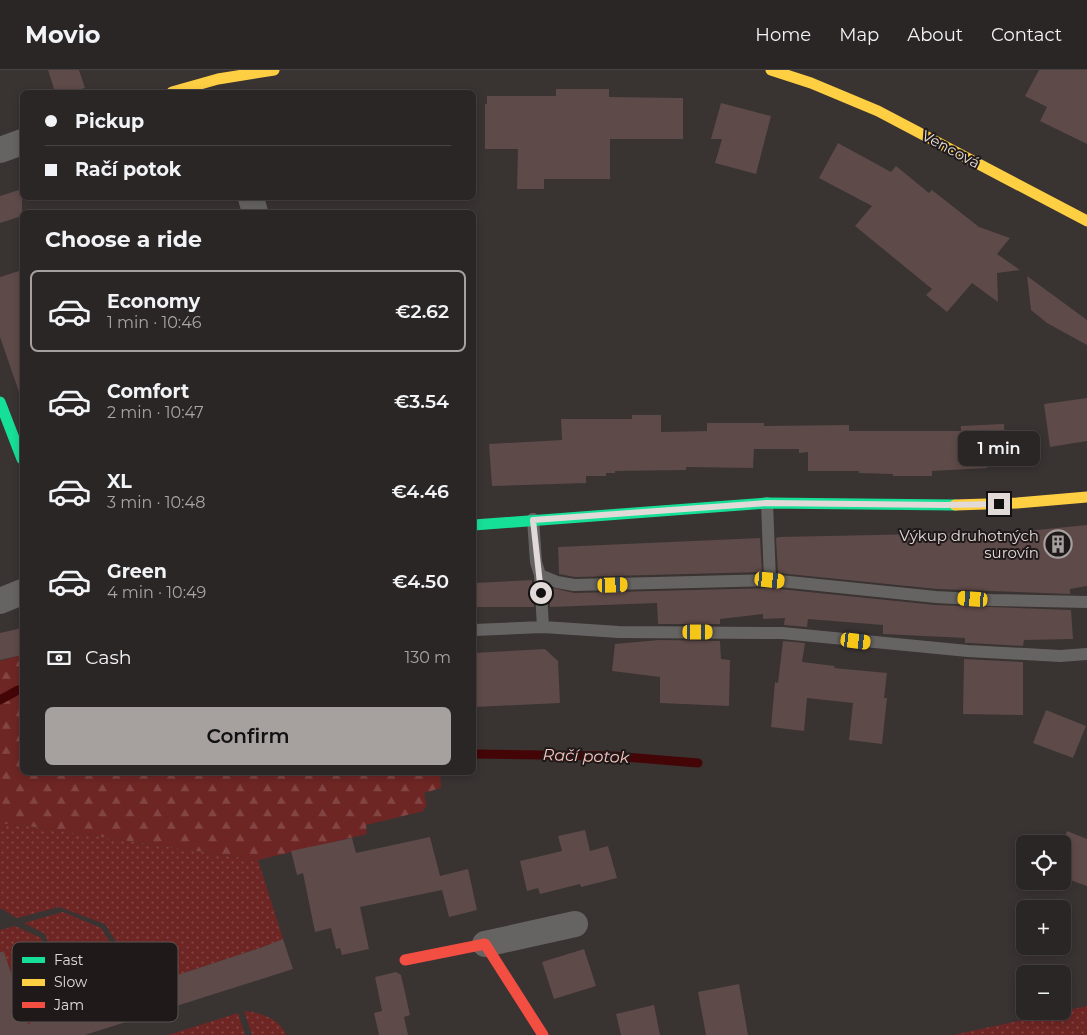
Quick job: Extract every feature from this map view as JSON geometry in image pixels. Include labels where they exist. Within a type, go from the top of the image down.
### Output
[{"type":"street","points":[[180,90],[219,80],[274,70]]},
{"type":"street","name":"Vencová","points":[[771,70],[813,76],[1087,222]]},
{"type":"street","points":[[0,150],[20,143]]},
{"type":"street","points":[[0,402],[20,454]]},
{"type":"street","points":[[476,525],[767,503],[954,505],[1017,503],[1087,497]]},
{"type":"street","points":[[0,601],[20,593]]},
{"type":"street","points":[[405,960],[575,924]]},
{"type":"street","points":[[485,944],[542,1035]]},
{"type":"lane","points":[[767,503],[770,580]]},
{"type":"lane","points":[[533,520],[536,562],[540,575],[543,627]]},
{"type":"lane","points":[[540,575],[557,582],[574,585],[770,580],[992,600],[1087,602]]},
{"type":"lane","points":[[476,630],[543,627],[619,632],[782,633],[968,651],[1060,656],[1087,654]]},
{"type":"green space","points":[[20,656],[20,775],[440,775],[441,788],[424,793],[427,807],[423,808],[424,811],[366,825],[367,834],[258,860],[14,824],[0,824],[0,661]]},
{"type":"green space","points":[[0,824],[14,824],[258,860],[283,939],[178,975],[178,942],[116,942],[105,924],[59,907],[17,918],[0,908]]},
{"type":"green space","points":[[63,912],[101,928],[110,942],[48,942],[45,934],[24,923]]},
{"type":"green space","points":[[15,926],[41,938],[42,942],[12,942],[12,976],[8,964],[0,966],[0,930]]},
{"type":"green space","points":[[1087,1006],[1087,1035],[953,1035],[1022,1020],[1071,1020],[1071,1009]]},
{"type":"green space","points":[[244,1011],[269,1017],[279,1024],[286,1035],[252,1035]]},
{"type":"green space","points":[[238,1013],[245,1035],[168,1035]]},
{"type":"green space","points":[[28,1022],[37,1022],[32,1035]]},
{"type":"building","points":[[48,70],[79,70],[85,88],[78,90],[54,90]]},
{"type":"building","points":[[1039,70],[1087,70],[1087,144],[1040,121],[1047,107],[1025,96]]},
{"type":"building","points":[[556,89],[609,89],[609,97],[683,98],[683,139],[610,139],[610,179],[544,179],[544,189],[517,189],[518,149],[485,149],[485,104],[487,104],[487,96],[556,96]]},
{"type":"building","points":[[721,103],[771,116],[756,174],[715,163],[722,139],[711,139]]},
{"type":"building","points":[[838,143],[891,172],[896,166],[929,193],[932,190],[979,227],[1010,238],[997,254],[1020,270],[997,273],[998,302],[972,283],[947,312],[926,295],[932,289],[855,226],[872,206],[819,178]]},
{"type":"building","points":[[20,190],[22,210],[20,210],[20,217],[0,223],[0,196]]},
{"type":"building","points":[[20,271],[19,392],[0,337],[0,277]]},
{"type":"building","points":[[1027,276],[1087,320],[1087,345],[1047,323],[1031,310]]},
{"type":"building","points":[[1087,398],[1087,441],[1050,447],[1044,404]]},
{"type":"building","points":[[632,415],[661,415],[661,432],[707,431],[707,423],[764,423],[764,426],[849,425],[849,431],[961,431],[961,426],[1004,424],[1006,464],[987,465],[987,468],[932,471],[932,476],[893,476],[893,474],[859,473],[859,471],[808,471],[808,452],[799,453],[799,449],[754,449],[753,468],[686,467],[686,470],[615,471],[615,473],[606,473],[606,476],[586,476],[586,483],[492,486],[489,444],[562,440],[561,419],[632,419]]},
{"type":"building","points":[[1087,525],[1087,586],[1070,589],[1070,594],[937,589],[778,573],[776,538],[779,537],[1017,532]]},
{"type":"building","points":[[760,538],[762,572],[575,577],[559,574],[558,547]]},
{"type":"building","points":[[532,580],[534,607],[476,607],[476,583]]},
{"type":"building","points":[[549,587],[574,593],[770,588],[935,605],[1071,610],[1073,639],[1024,640],[1023,646],[965,643],[965,638],[883,634],[883,625],[808,619],[807,627],[784,625],[785,618],[763,619],[763,614],[720,619],[720,624],[658,624],[657,603],[550,607]]},
{"type":"building","points":[[20,628],[20,655],[0,660],[0,633]]},
{"type":"building","points":[[659,640],[720,641],[721,659],[730,660],[729,706],[660,703],[660,677],[612,671],[615,644]]},
{"type":"building","points":[[783,641],[805,643],[802,662],[835,666],[834,668],[887,673],[884,698],[887,698],[882,744],[849,740],[853,703],[807,698],[804,731],[771,727],[775,682],[778,683]]},
{"type":"building","points":[[545,649],[558,661],[560,703],[476,707],[476,653]]},
{"type":"building","points":[[964,659],[1023,662],[1023,715],[963,714]]},
{"type":"building","points":[[1046,710],[1086,726],[1073,758],[1033,743]]},
{"type":"building","points":[[585,830],[590,851],[608,846],[617,878],[581,887],[580,884],[540,894],[538,888],[527,891],[520,861],[562,851],[558,836]]},
{"type":"building","points":[[1067,831],[1087,839],[1087,886],[1071,880],[1071,835],[1065,835]]},
{"type":"building","points":[[430,837],[440,876],[468,869],[477,910],[449,917],[442,890],[360,907],[369,949],[342,955],[340,948],[336,949],[331,928],[315,932],[303,873],[297,875],[291,851],[352,838],[356,853]]},
{"type":"building","points":[[283,939],[293,969],[178,1005],[178,975]]},
{"type":"building","points":[[584,949],[596,986],[554,999],[542,962]]},
{"type":"building","points":[[0,952],[4,952],[12,976],[12,1022],[27,1022],[28,1024],[34,1022],[126,1022],[85,1035],[0,1035]]},
{"type":"building","points":[[396,972],[401,975],[410,1015],[404,1017],[408,1035],[379,1035],[374,1013],[382,1011],[375,977]]},
{"type":"building","points":[[739,984],[748,1035],[706,1035],[698,992]]},
{"type":"building","points":[[654,1005],[660,1035],[621,1035],[616,1014]]},
{"type":"waterway","name":"Račí potok","points":[[0,700],[20,690]]},
{"type":"waterway","name":"Račí potok","points":[[476,754],[613,756],[698,763]]},
{"type":"traffic: fast","points":[[0,402],[20,454]]},
{"type":"traffic: fast","points":[[476,525],[767,503],[955,505]]},
{"type":"traffic: slow","points":[[179,90],[218,79],[274,70]]},
{"type":"traffic: slow","points":[[771,70],[811,83],[878,111],[1087,221]]},
{"type":"traffic: slow","points":[[955,505],[1017,503],[1087,497]]},
{"type":"traffic: jam","points":[[405,960],[485,944],[543,1035]]},
{"type":"place","name":"Výkup druhotných surovín","points":[[1058,544]]},
{"type":"route","points":[[541,593],[540,575],[536,562],[533,520],[767,503],[999,504]]}]
